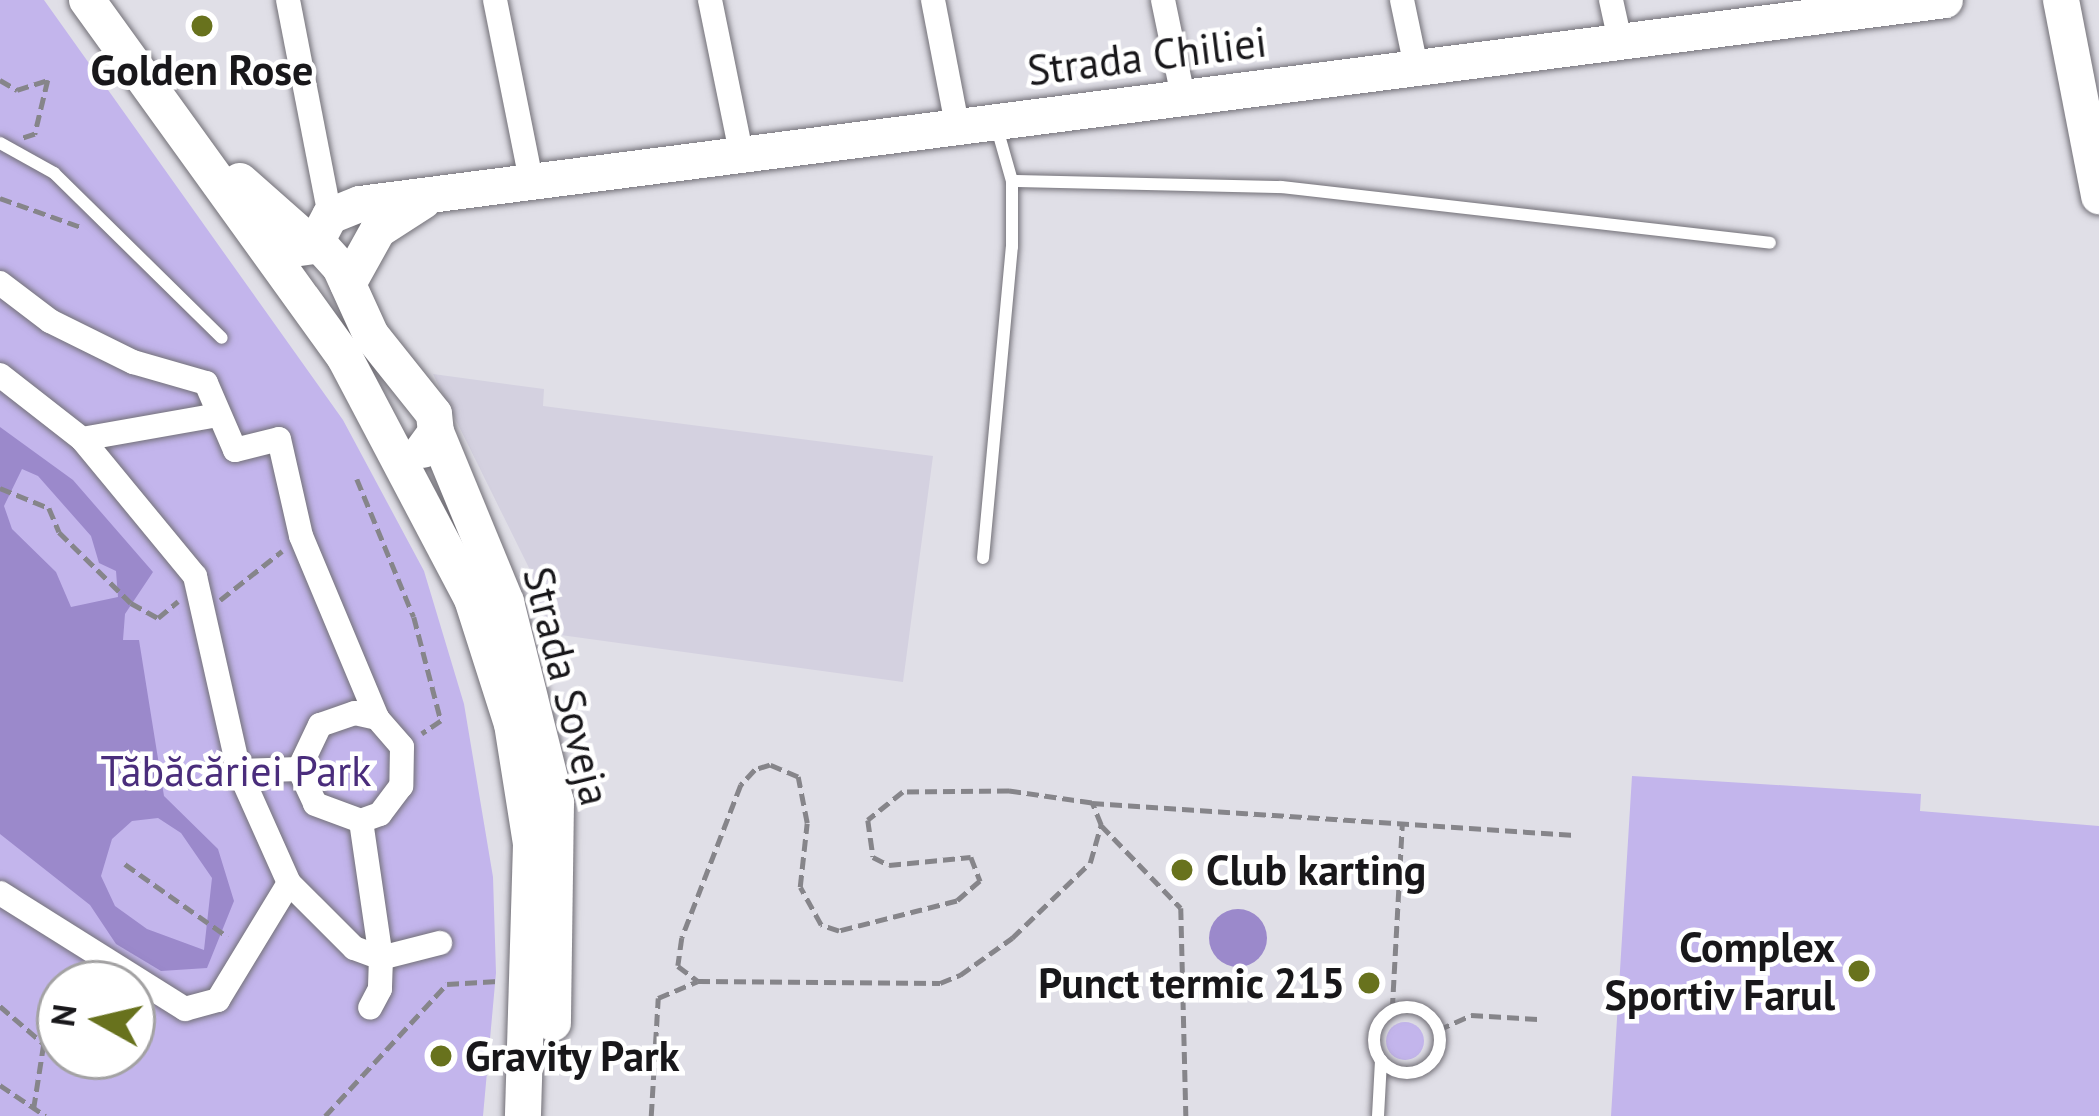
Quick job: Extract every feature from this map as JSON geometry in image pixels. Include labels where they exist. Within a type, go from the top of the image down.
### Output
[{"type":"main road","points":[[87,0],[282,272]]},
{"type":"main road","points":[[115,0],[239,180],[328,222],[291,250],[282,272]]},
{"type":"main road","name":"Strada Chiliei","points":[[328,222],[431,196],[531,180],[1620,41],[1821,8],[1945,0]]},
{"type":"main road","points":[[2062,0],[2099,196]]},
{"type":"main road","name":"Strada Chiliei","points":[[348,284],[378,230],[431,196]]},
{"type":"main road","name":"Strada Soveja","points":[[328,222],[332,255],[371,335],[434,414],[436,432],[512,620],[556,802],[561,913],[547,1116]]},
{"type":"main road","name":"Strada Soveja","points":[[282,272],[355,374],[391,449],[457,561],[512,724],[531,844],[523,1116]]},
{"type":"main road","points":[[391,449],[422,450],[436,432]]},
{"type":"street","points":[[288,0],[328,222]]},
{"type":"street","points":[[495,0],[531,180]]},
{"type":"street","points":[[710,0],[741,152]]},
{"type":"street","points":[[932,0],[957,125]]},
{"type":"street","points":[[1163,0],[1183,97]]},
{"type":"street","points":[[1402,0],[1416,67]]},
{"type":"street","points":[[1611,0],[1620,41]]},
{"type":"street","points":[[0,283],[50,321],[133,362],[206,383],[235,450],[279,439],[301,536],[377,718],[402,747],[401,786],[380,814],[361,821],[315,804],[299,769]]},
{"type":"street","points":[[0,375],[82,439],[194,576],[239,771],[289,883],[328,930],[381,958],[440,943]]},
{"type":"street","points":[[82,439],[218,416]]},
{"type":"street","points":[[299,769],[320,725],[355,713],[377,718]]},
{"type":"street","points":[[239,771],[299,769]]},
{"type":"street","points":[[361,821],[381,958],[380,989],[370,1008]]},
{"type":"street","points":[[0,893],[185,1010],[218,1000],[289,883]]},
{"type":"lane","points":[[982,558],[1012,181],[994,120]]},
{"type":"lane","points":[[0,143],[69,186],[222,338]]},
{"type":"lane","points":[[1012,181],[1281,187],[1770,244]]},
{"type":"lane","points":[[1378,1116],[1381,1060],[1374,1034],[1392,1010],[1414,1007],[1438,1030],[1437,1052],[1422,1069],[1402,1073],[1381,1060]]},
{"type":"path","points":[[0,80],[17,90],[48,80],[50,86],[35,134],[26,139],[9,128]]},
{"type":"path","points":[[0,198],[94,232]]},
{"type":"path","points":[[356,479],[414,617],[441,721],[402,747]]},
{"type":"path","points":[[0,488],[49,508],[59,532],[130,603],[158,618]]},
{"type":"path","points":[[205,612],[301,536]]},
{"type":"path","points":[[698,981],[678,966],[682,938],[741,785],[755,770],[770,765],[798,777],[807,823],[800,887],[821,925],[838,931],[957,901],[980,881],[970,856],[890,865],[873,856],[868,820],[903,792],[1009,791],[1092,803],[1575,836]]},
{"type":"path","points":[[1092,803],[1101,824],[1181,908],[1186,1116]]},
{"type":"path","points":[[651,1116],[658,998],[698,981],[940,983],[1012,938],[1066,892],[1090,863],[1101,824]]},
{"type":"path","points":[[1392,1010],[1402,824]]},
{"type":"path","points":[[125,864],[227,937]]},
{"type":"path","points":[[325,1116],[447,984],[498,981]]},
{"type":"path","points":[[0,1006],[44,1044],[34,1108]]},
{"type":"path","points":[[1438,1030],[1471,1015],[1538,1018]]},
{"type":"path","points":[[0,1085],[46,1116]]},
{"type":"shaded area","points":[[433,374],[544,389],[543,406],[933,456],[903,682],[546,633],[531,572]]},
{"type":"shaded area","points":[[0,427],[73,480],[153,572],[125,614],[123,640],[139,640],[164,796],[218,849],[234,901],[207,968],[161,971],[156,960],[143,960],[116,944],[90,905],[0,834]],"holes":[[[22,469],[38,476],[91,536],[99,563],[116,571],[118,597],[71,607],[56,572],[12,529],[4,506]],[[158,818],[181,833],[212,878],[204,950],[147,929],[115,906],[101,876],[112,839],[132,821]]]},
{"type":"shaded area","points":[[1238,909],[1259,917],[1267,938],[1259,959],[1238,967],[1217,959],[1209,938],[1217,917]]},
{"type":"green space","name":"Tăbăcăriei Park","points":[[0,0],[44,0],[343,420],[424,571],[464,704],[493,877],[496,973],[483,1116],[0,1116]]},
{"type":"green space","name":"Complex Sportiv Farul","points":[[1632,776],[1921,794],[1920,811],[2099,826],[2099,1116],[1611,1116]]},
{"type":"green space","points":[[1405,1022],[1419,1027],[1424,1041],[1419,1055],[1405,1060],[1391,1055],[1386,1041],[1391,1027]]},
{"type":"place","name":"Golden Rose","points":[[202,26]]},
{"type":"place","name":"Club karting","points":[[1182,870]]},
{"type":"place","name":"Complex Sportiv Farul","points":[[1859,971]]},
{"type":"place","name":"Punct termic 215","points":[[1369,983]]},
{"type":"place","name":"Gravity Park","points":[[441,1056]]}]
